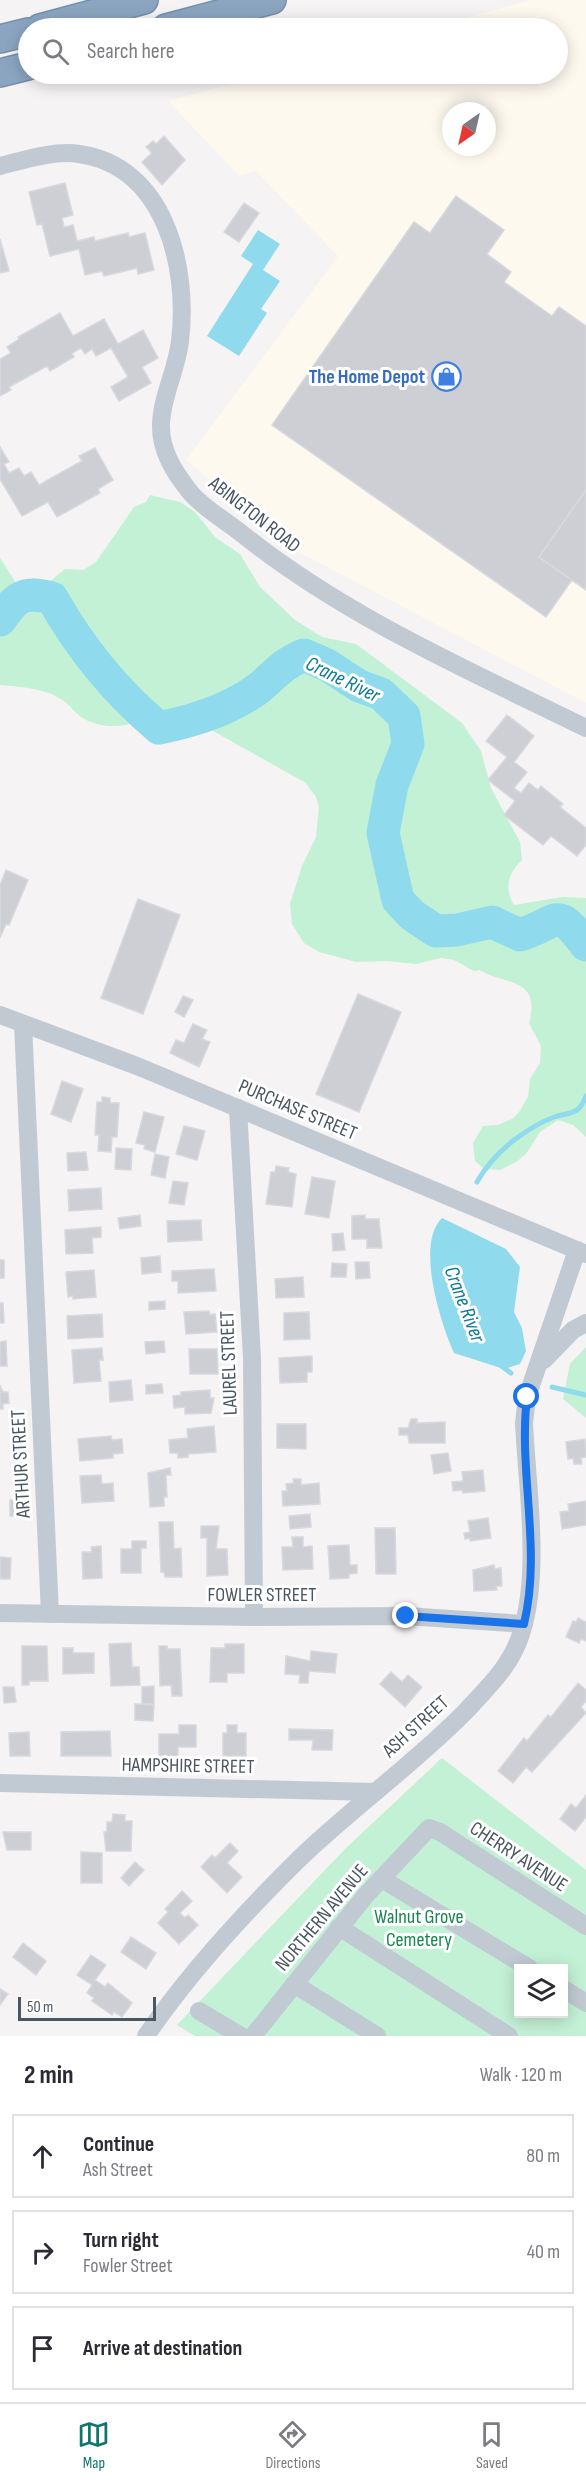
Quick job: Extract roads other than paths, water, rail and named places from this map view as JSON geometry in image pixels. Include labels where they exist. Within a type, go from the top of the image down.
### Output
[{"type":"highway","points":[[77,18],[144,0]]},
{"type":"highway","points":[[204,18],[272,0]]},
{"type":"highway","points":[[0,39],[18,34]]},
{"type":"highway","points":[[0,73],[18,68]]},
{"type":"street","name":"ABINGTON ROAD","points":[[0,166],[76,153],[117,166],[153,198],[172,240],[180,290],[180,342],[161,423],[164,447],[173,469],[192,494],[269,555],[357,612],[586,728]]},
{"type":"street","name":"PURCHASE STREET","points":[[0,1015],[137,1066],[581,1252]]},
{"type":"street","name":"ARTHUR STREET","points":[[23,1024],[50,1614]]},
{"type":"street","name":"LAUREL STREET","points":[[238,1108],[252,1358],[254,1617]]},
{"type":"street","name":"ASH STREET","points":[[146,2036],[176,1994],[239,1921],[301,1857],[439,1738],[491,1685],[510,1659],[524,1624],[528,1606],[531,1562],[524,1423],[527,1397],[581,1252]]},
{"type":"street","name":"ASH STREET","points":[[536,1371],[552,1349],[573,1330],[586,1323]]},
{"type":"street","name":"FOWLER STREET","points":[[0,1613],[254,1617],[406,1616],[524,1624]]},
{"type":"street","name":"HAMPSHIRE STREET","points":[[0,1783],[375,1792]]},
{"type":"street","name":"CHERRY AVENUE","points":[[426,1829],[433,1828],[440,1832],[586,1926]]},
{"type":"street","name":"NORTHERN AVENUE","points":[[253,2036],[339,1927],[426,1829]]},
{"type":"street","points":[[382,1879],[522,1964]]},
{"type":"street","points":[[339,1927],[509,2036]]},
{"type":"street","points":[[294,1984],[377,2036]]},
{"type":"street","points":[[568,1992],[586,2003]]},
{"type":"street","points":[[199,2011],[241,2036]]},
{"type":"water","points":[[258,230],[280,244],[263,270],[280,281],[261,309],[267,313],[239,356],[207,336],[253,264],[241,256]]},
{"type":"water","points":[[442,1218],[506,1249],[520,1267],[514,1312],[522,1328],[526,1351],[520,1364],[504,1369],[454,1353],[437,1304],[431,1264],[434,1230]]},
{"type":"waterway","name":"Crane River","points":[[0,620],[11,605],[22,597],[34,595],[52,598],[86,651],[113,684],[159,728],[198,718],[236,703],[259,688],[284,666],[304,655],[327,665],[359,686],[381,694],[404,716],[408,744],[392,785],[383,833],[398,900],[412,915],[436,931],[457,930],[492,922],[520,935],[550,922],[562,920],[586,945]]},
{"type":"waterway","name":"Crane River","points":[[477,1182],[484,1170],[514,1140],[543,1122],[577,1110],[586,1096]]},
{"type":"waterway","name":"Crane River","points":[[500,1365],[511,1373]]},
{"type":"waterway","name":"Crane River","points":[[552,1387],[586,1395]]},
{"type":"place","name":"The Home Depot","points":[[446,376]]},
{"type":"park label","name":"Walnut Grove Cemetery","points":[[419,1928]]}]
